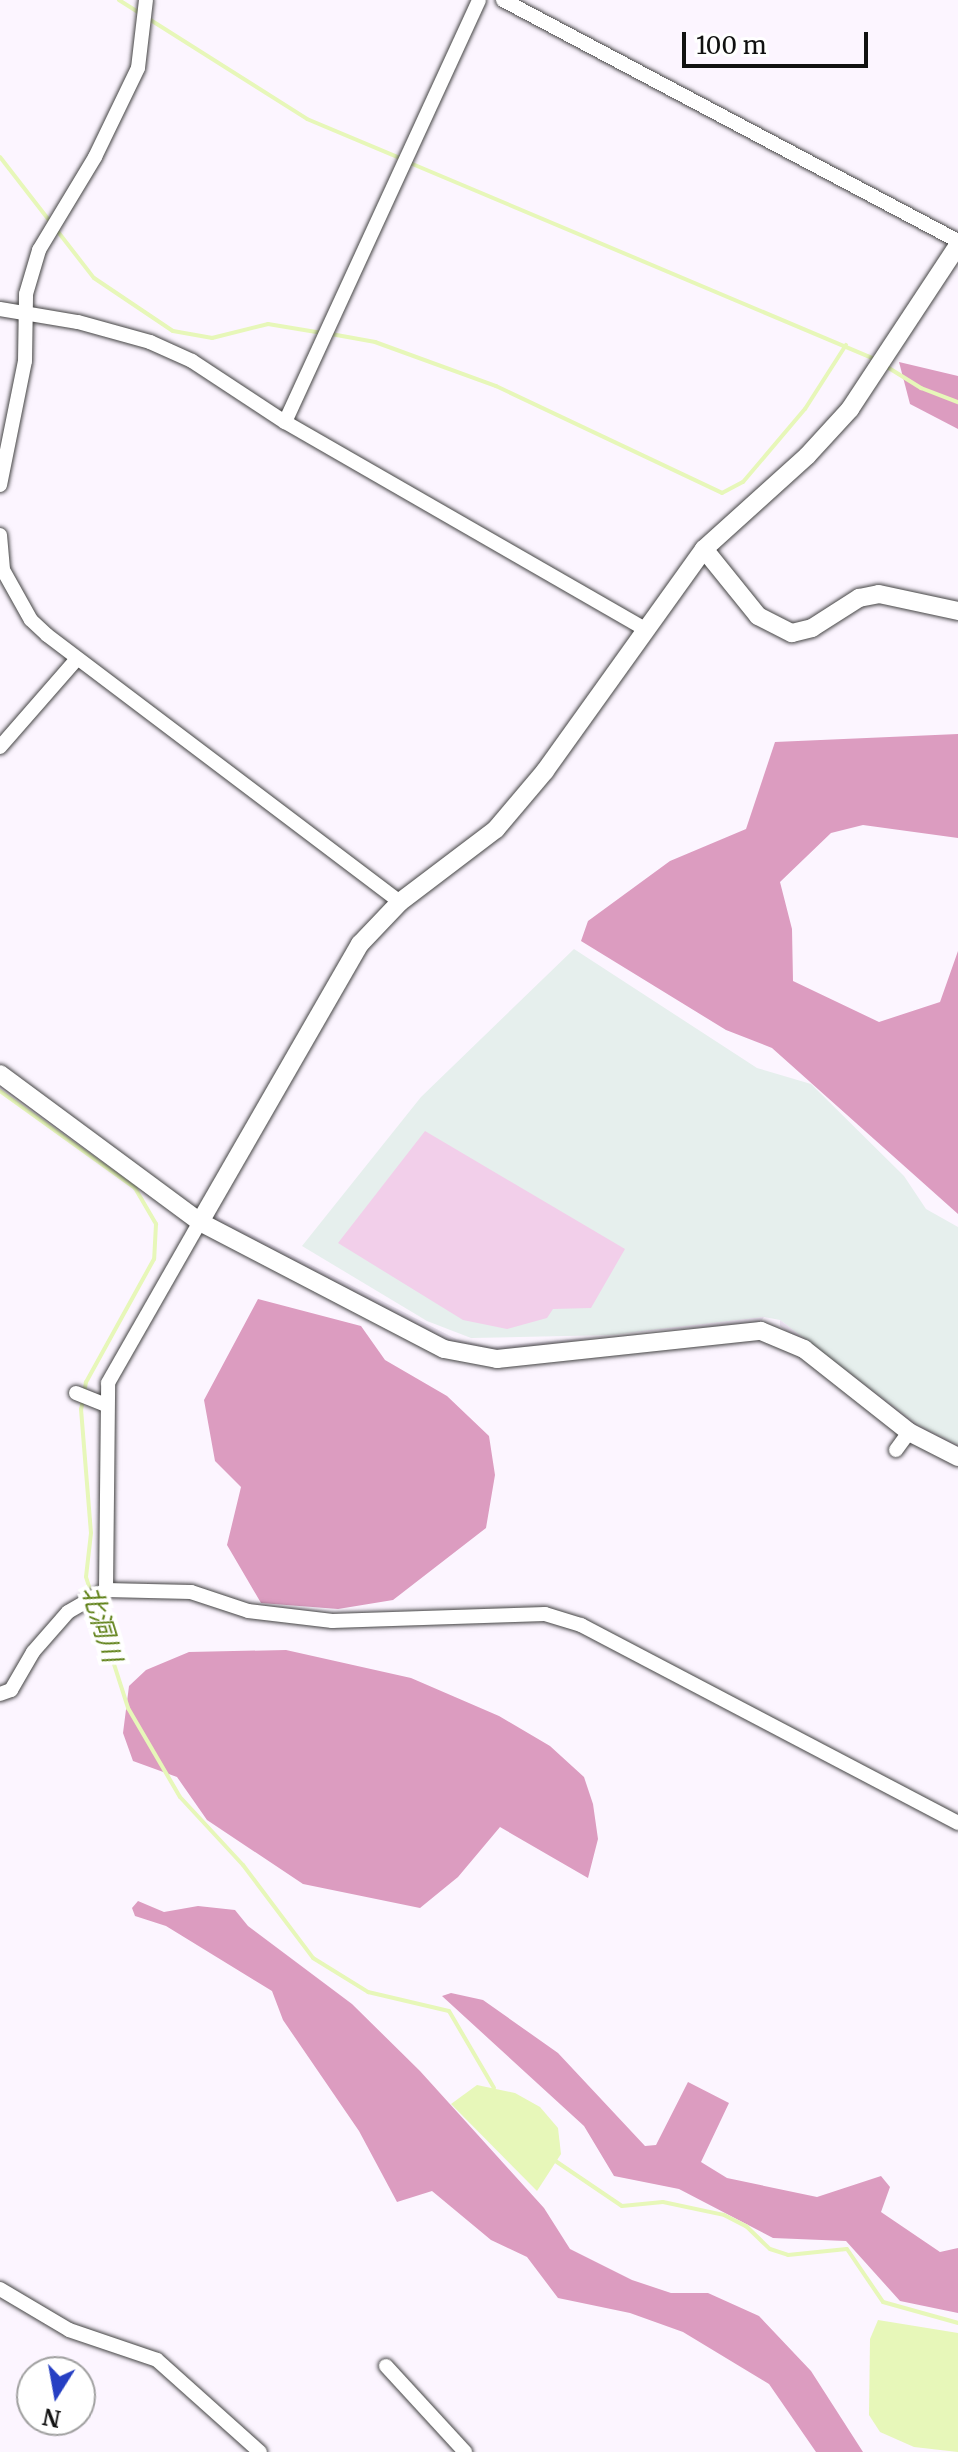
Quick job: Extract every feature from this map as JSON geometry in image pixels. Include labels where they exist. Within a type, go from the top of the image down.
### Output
[{"type":"street","points":[[0,485],[25,361],[25,315],[39,250],[95,157],[138,68],[146,0]]},
{"type":"street","points":[[285,422],[479,0]]},
{"type":"street","points":[[106,1590],[105,1405],[108,1383],[140,1321],[200,1222],[345,963],[400,902],[496,829],[545,771],[643,628],[704,549],[807,456],[850,409],[958,243],[503,0]]},
{"type":"street","points":[[0,309],[78,322],[150,342],[192,361],[285,422],[643,628]]},
{"type":"street","points":[[0,535],[2,570],[31,620],[76,660],[400,902]]},
{"type":"street","points":[[704,549],[758,616],[792,633],[812,628],[859,598],[879,594],[958,611]]},
{"type":"street","points":[[0,747],[76,660]]},
{"type":"street","points":[[0,1074],[200,1222],[444,1349],[497,1359],[743,1331],[771,1334],[804,1349],[909,1432],[958,1457]]},
{"type":"street","points":[[76,1393],[105,1405]]},
{"type":"street","points":[[896,1450],[909,1432]]},
{"type":"street","points":[[0,1694],[11,1690],[33,1652],[68,1612],[106,1590],[191,1592],[248,1611],[332,1621],[545,1614],[581,1625],[956,1819]]},
{"type":"street","points":[[0,2289],[69,2330],[157,2360],[260,2452]]},
{"type":"street","points":[[386,2366],[465,2452]]},
{"type":"shaded area","points":[[899,362],[958,376],[958,429],[910,404]]},
{"type":"shaded area","points":[[958,734],[958,838],[863,825],[831,833],[780,882],[792,929],[793,981],[879,1022],[940,1002],[958,951],[958,1214],[772,1048],[726,1030],[581,941],[588,921],[670,861],[746,829],[775,742]]},
{"type":"shaded area","points":[[574,949],[757,1068],[811,1084],[904,1176],[926,1209],[958,1227],[958,1445],[918,1425],[780,1320],[764,1317],[612,1335],[471,1338],[427,1321],[302,1246],[421,1097]]},
{"type":"shaded area","points":[[425,1131],[625,1249],[591,1308],[553,1309],[547,1318],[507,1329],[463,1320],[338,1243]]},
{"type":"shaded area","points":[[213,1207],[220,1218],[456,1339],[491,1347],[612,1335],[496,1353],[450,1343],[214,1219]]},
{"type":"shaded area","points":[[258,1299],[361,1326],[385,1360],[447,1396],[489,1436],[495,1475],[486,1528],[393,1600],[338,1609],[261,1603],[227,1545],[241,1487],[215,1461],[204,1400]]},
{"type":"shaded area","points":[[764,1317],[760,1323],[624,1333]]},
{"type":"shaded area","points":[[780,1320],[918,1425],[958,1445],[958,1450],[896,1415],[780,1326]]},
{"type":"shaded area","points":[[286,1650],[411,1678],[499,1716],[550,1746],[584,1777],[593,1804],[598,1839],[588,1878],[500,1827],[458,1877],[420,1908],[303,1884],[207,1820],[177,1777],[133,1761],[123,1733],[129,1686],[146,1670],[189,1652]]},
{"type":"shaded area","points":[[138,1901],[164,1912],[198,1906],[235,1910],[248,1926],[352,2004],[420,2071],[544,2208],[570,2249],[632,2280],[671,2293],[708,2293],[759,2316],[811,2371],[863,2452],[816,2452],[769,2384],[683,2332],[630,2313],[558,2298],[527,2257],[491,2240],[432,2191],[397,2202],[359,2131],[283,2020],[272,1991],[166,1926],[135,1916],[132,1908]]},
{"type":"shaded area","points":[[451,1993],[483,2000],[558,2053],[645,2146],[656,2145],[688,2082],[729,2103],[701,2162],[727,2178],[817,2197],[881,2176],[890,2187],[881,2212],[940,2252],[958,2248],[958,2313],[900,2301],[846,2241],[773,2238],[679,2189],[614,2176],[584,2126],[442,1996]]},
{"type":"shaded area","points":[[477,2085],[515,2093],[540,2107],[558,2128],[561,2154],[537,2191],[451,2104]]},
{"type":"shaded area","points":[[878,2320],[958,2333],[958,2452],[914,2447],[880,2432],[869,2415],[870,2339]]},
{"type":"waterway","points":[[119,0],[307,119],[402,159]]},
{"type":"waterway","points":[[0,157],[94,278],[173,331],[212,338],[268,324],[322,333]]},
{"type":"waterway","points":[[410,163],[877,360]]},
{"type":"waterway","points":[[331,334],[375,342],[496,386],[722,493],[743,482],[805,409],[846,345]]},
{"type":"waterway","points":[[884,365],[921,388],[958,402]]},
{"type":"waterway","name":"北洞川","points":[[0,1091],[135,1188],[156,1224],[154,1259],[86,1382],[81,1409],[91,1533],[86,1577],[128,1708],[180,1797],[243,1865],[313,1958],[368,1992],[449,2011],[494,2088]]},
{"type":"waterway","name":"北洞川","points":[[554,2160],[622,2206],[663,2202],[724,2215],[746,2226],[770,2249],[788,2255],[847,2249],[883,2302],[958,2323]]}]
